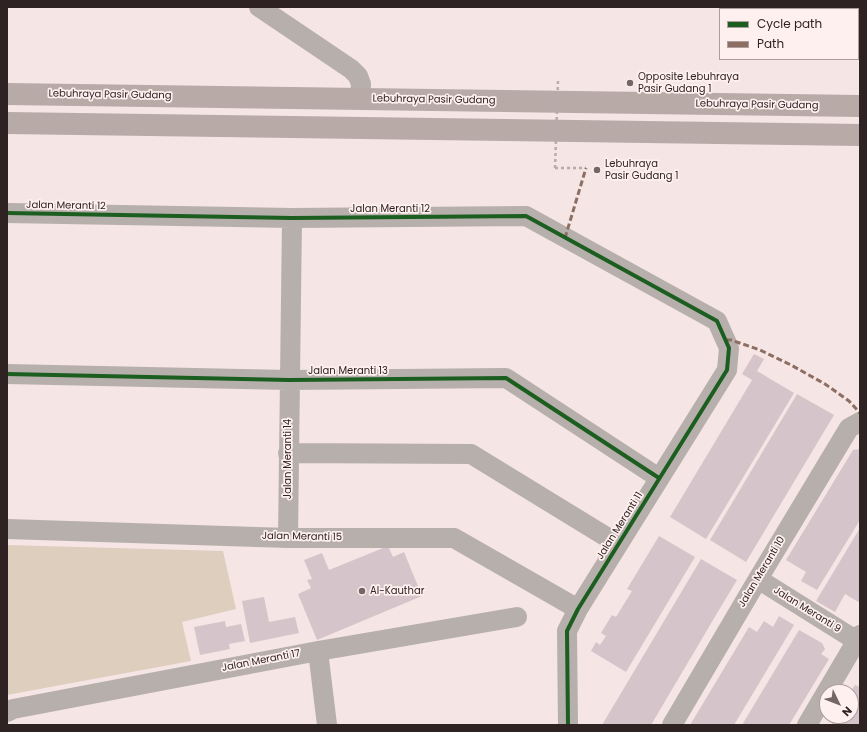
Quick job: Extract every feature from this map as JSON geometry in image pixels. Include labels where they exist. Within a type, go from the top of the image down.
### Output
[{"type":"highway","name":"Lebuhraya Pasir Gudang","points":[[7,94],[860,106]]},
{"type":"highway","points":[[7,123],[860,135]]},
{"type":"street","points":[[259,7],[355,72],[361,84],[360,99]]},
{"type":"street","name":"Jalan Meranti 12","points":[[7,213],[292,218],[526,216],[717,321],[729,348]]},
{"type":"street","name":"Jalan Meranti 14","points":[[288,538],[292,218]]},
{"type":"street","name":"Jalan Meranti 11","points":[[568,725],[567,631],[578,609],[727,370],[729,348]]},
{"type":"street","name":"Jalan Meranti 13","points":[[7,374],[289,380],[506,378],[659,478]]},
{"type":"street","name":"Jalan Meranti 10","points":[[672,725],[758,578],[849,428],[858,422]]},
{"type":"street","points":[[288,453],[471,454],[618,544]]},
{"type":"street","name":"Jalan Meranti 15","points":[[7,529],[288,538],[454,538],[578,609]]},
{"type":"street","name":"Jalan Meranti 9","points":[[758,578],[858,638]]},
{"type":"street","name":"Jalan Meranti 17","points":[[7,712],[13,709],[318,650],[517,617]]},
{"type":"street","points":[[807,725],[858,638]]},
{"type":"street","points":[[318,650],[327,725]]},
{"type":"path","points":[[558,81],[555,168],[586,168]]},
{"type":"shaded area","points":[[7,545],[223,551],[236,609],[182,622],[191,661],[7,695]]},
{"type":"building","points":[[754,354],[764,359],[757,371],[794,393],[706,539],[670,517],[752,380],[742,374]]},
{"type":"building","points":[[797,394],[834,415],[746,562],[710,540]]},
{"type":"building","points":[[860,449],[860,520],[817,590],[801,581],[806,572],[786,560],[853,450]]},
{"type":"building","points":[[860,528],[860,603],[845,594],[835,612],[816,601]]},
{"type":"building","points":[[659,536],[695,557],[626,672],[591,651],[596,642],[600,645],[606,636],[601,633],[612,615],[616,617],[632,591],[627,589]]},
{"type":"building","name":"Al-Kauthar","points":[[388,546],[393,557],[404,552],[422,596],[317,640],[298,594],[311,588],[307,580],[312,579],[304,560],[322,553],[329,570]]},
{"type":"building","points":[[701,559],[737,580],[651,725],[602,725]]},
{"type":"building","points":[[264,597],[269,622],[295,617],[299,633],[250,643],[242,601]]},
{"type":"building","points":[[779,616],[794,625],[734,725],[690,725],[749,627],[757,632],[764,621],[773,627]]},
{"type":"building","points":[[225,621],[226,627],[241,624],[245,641],[229,644],[230,649],[200,655],[194,627]]},
{"type":"building","points":[[799,630],[822,643],[825,649],[821,654],[829,659],[789,725],[742,725]]},
{"type":"building","points":[[860,687],[860,725],[831,725],[859,724]]},
{"type":"marked path","points":[[565,238],[586,168]]},
{"type":"marked path","points":[[726,340],[731,340],[760,350],[791,365],[825,384],[849,401],[860,413]]},
{"type":"cycle path","points":[[7,213],[292,218],[526,216],[717,321],[729,348],[727,370],[578,609],[567,631],[568,725]]},
{"type":"cycle path","points":[[7,374],[289,380],[506,378],[659,478]]},
{"type":"place","name":"Opposite Lebuhraya Pasir Gudang 1","points":[[630,83]]},
{"type":"place","name":"Lebuhraya Pasir Gudang 1","points":[[597,170]]},
{"type":"place","name":"Al-Kauthar","points":[[362,591]]}]
